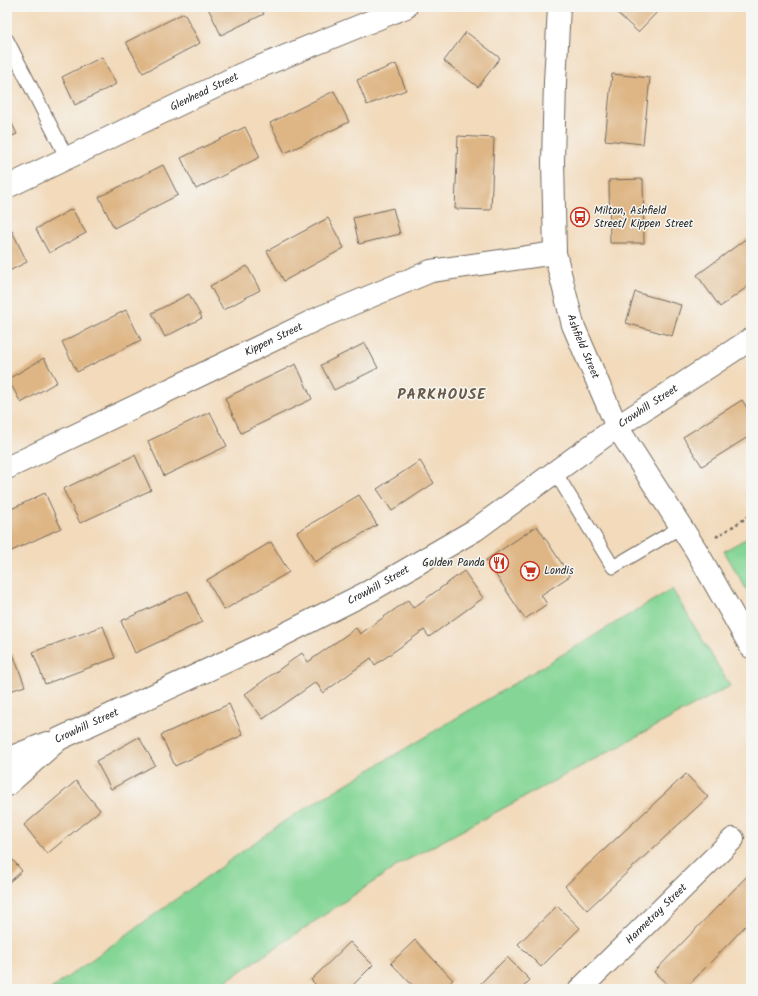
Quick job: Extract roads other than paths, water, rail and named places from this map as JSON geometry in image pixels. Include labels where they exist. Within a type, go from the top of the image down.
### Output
[{"type":"street","name":"Glenhead Street","points":[[7,187],[242,74],[406,7]]},
{"type":"street","name":"Ashfield Street","points":[[560,7],[555,82],[553,161],[555,253],[573,325],[618,427],[696,550],[751,647]]},
{"type":"street","name":"Kippen Street","points":[[7,468],[321,317],[431,271],[555,253]]},
{"type":"street","name":"Crowhill Street","points":[[7,785],[59,739],[279,637],[370,591],[475,530],[618,427],[751,339]]},
{"type":"street","points":[[7,758],[59,739]]},
{"type":"street","name":"Harmetray Street","points":[[580,989],[733,839]]},
{"type":"lane","points":[[7,40],[67,158]]},
{"type":"lane","points":[[555,472],[613,567],[681,527]]},
{"type":"place","name":"Milton, Ashfield Street/ Kippen Street","points":[[580,217]]},
{"type":"place","name":"Golden Panda","points":[[499,563]]},
{"type":"place","name":"Londis","points":[[530,571]]},
{"type":"district","name":"PARKHOUSE","points":[[442,395]]}]
